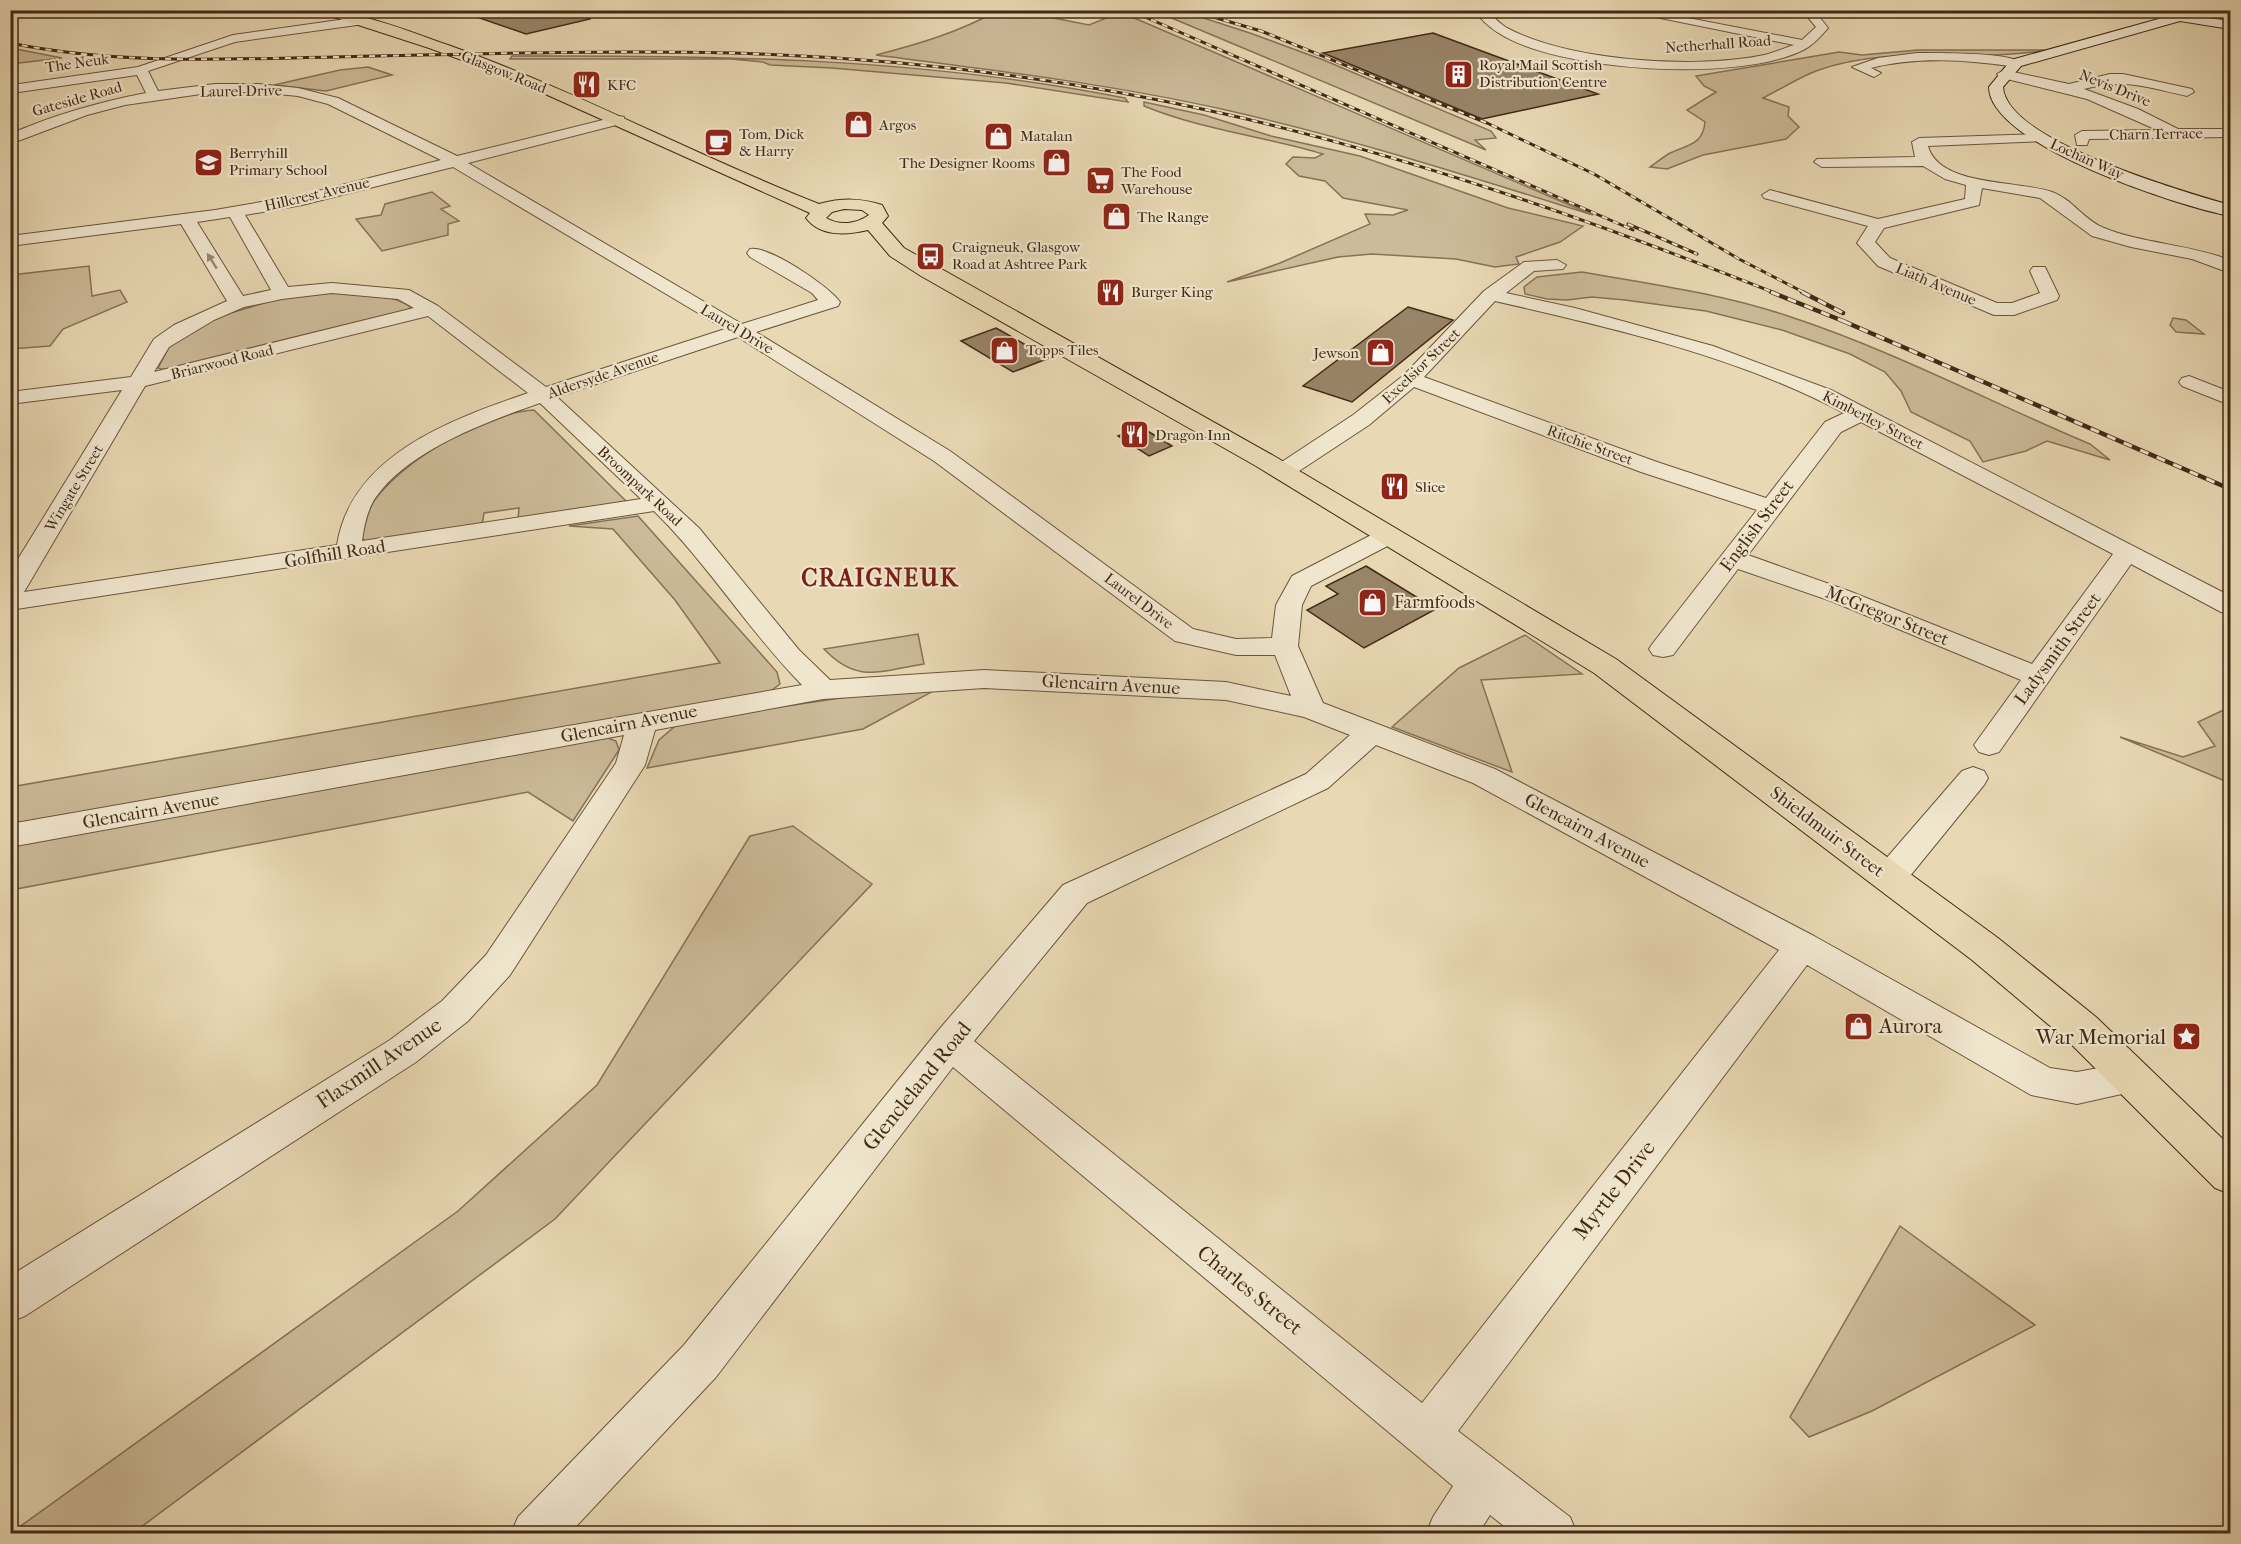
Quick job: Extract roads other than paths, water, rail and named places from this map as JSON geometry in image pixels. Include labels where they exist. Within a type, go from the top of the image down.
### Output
[{"type":"main road","name":"Glasgow Road","points":[[318,10],[443,47],[619,120],[781,196],[827,208]]},
{"type":"main road","points":[[854,204],[876,209],[879,216],[864,224],[838,228],[822,225],[815,218],[827,208],[854,204]]},
{"type":"main road","name":"Shieldmuir Street","points":[[864,224],[887,241],[897,252],[928,272],[1282,472],[1605,666],[1985,949],[2073,1021],[2230,1174]]},
{"type":"street","name":"Netherhall Road","points":[[1479,10],[1484,20],[1499,31],[1526,42],[1613,61],[1696,65],[1766,59],[1793,53],[1809,45]]},
{"type":"street","points":[[1626,10],[1809,45],[1817,39],[1822,28],[1817,19],[1807,10]]},
{"type":"street","points":[[2140,10],[2230,27]]},
{"type":"street","points":[[1874,73],[1858,67],[1913,57],[1966,56],[2010,69],[2178,17]]},
{"type":"street","name":"The Neuk","points":[[19,88],[141,70],[233,39],[360,21]]},
{"type":"street","name":"Nevis Drive","points":[[2010,69],[2071,88],[2142,116],[2175,133]]},
{"type":"street","name":"Lochan Way","points":[[2010,69],[1996,87],[1997,100],[2016,121],[2040,138],[2094,165],[2230,210]]},
{"type":"street","points":[[141,70],[154,96]]},
{"type":"street","points":[[2071,88],[2110,78],[2123,78],[2187,92]]},
{"type":"street","name":"Laurel Drive","points":[[154,96],[212,89],[264,88],[316,94],[456,162],[615,258],[707,310],[942,456],[1184,635],[1236,647],[1285,646]]},
{"type":"street","name":"Gateside Road","points":[[10,140],[54,120],[154,96]]},
{"type":"street","name":"Hillcrest Avenue","points":[[10,241],[235,212],[302,200],[619,120]]},
{"type":"street","name":"Charn Terrace","points":[[2078,137],[2175,133],[2226,135]]},
{"type":"street","points":[[2040,138],[1919,142],[1919,150],[1932,168],[1974,183],[2021,189],[2045,195],[2063,204],[2088,228],[2100,233],[2179,249],[2230,268]]},
{"type":"street","points":[[1822,162],[1925,161]]},
{"type":"street","points":[[1857,163],[1878,176]]},
{"type":"street","points":[[1770,195],[1800,209],[1878,224],[1973,202],[1974,183]]},
{"type":"street","points":[[235,212],[282,293]]},
{"type":"street","points":[[186,218],[238,303]]},
{"type":"street","name":"Liath Avenue","points":[[1878,224],[1866,243],[1884,262],[1994,309],[2013,309],[2050,296],[2039,271]]},
{"type":"street","name":"Aldersyde Avenue","points":[[348,552],[352,518],[375,484],[400,463],[432,443],[477,421],[543,395],[737,330],[831,302],[818,289],[756,253]]},
{"type":"street","name":"Excelsior Street","points":[[1282,472],[1361,420],[1411,379],[1491,295],[1530,266],[1557,265]]},
{"type":"street","name":"Broompark Road","points":[[282,293],[332,288],[373,289],[402,294],[430,310],[543,395],[690,533],[789,656],[823,690]]},
{"type":"street","name":"Wingate Street","points":[[10,594],[161,343],[181,329],[238,303],[282,293]]},
{"type":"street","name":"Kimberley Street","points":[[1491,295],[1569,312],[1706,350],[1782,377],[1861,413],[2230,606]]},
{"type":"street","name":"Briarwood Road","points":[[10,398],[137,382],[430,310]]},
{"type":"street","name":"Ritchie Street","points":[[1411,379],[1649,467],[1770,507]]},
{"type":"street","points":[[2189,382],[2230,399]]},
{"type":"street","name":"English Street","points":[[1663,649],[1833,427],[1861,413]]},
{"type":"street","name":"Golfhill Road","points":[[10,602],[658,504]]},
{"type":"street","points":[[1311,709],[1285,646],[1289,605],[1301,581],[1388,536]]},
{"type":"street","name":"Ladysmith Street","points":[[1989,745],[2127,552]]},
{"type":"street","name":"McGregor Street","points":[[1734,559],[1840,596],[2038,676]]},
{"type":"street","name":"Glencairn Avenue","points":[[10,836],[823,690],[984,679],[1226,691],[1311,709],[1484,776],[1802,946],[1897,1002],[2044,1083],[2077,1088],[2131,1078]]},
{"type":"street","name":"Flaxmill Avenue","points":[[10,1301],[403,1051],[455,1011],[498,965],[630,765],[643,723]]},
{"type":"street","name":"Glencleland Road","points":[[536,1533],[700,1361],[950,1043],[1075,894],[1317,781],[1371,733]]},
{"type":"street","points":[[1889,878],[1973,778]]},
{"type":"street","name":"Myrtle Drive","points":[[1425,1435],[1802,946]]},
{"type":"street","name":"Charles Street","points":[[950,1043],[1425,1435],[1553,1533]]},
{"type":"street","points":[[1450,1533],[1484,1480]]},
{"type":"railway","points":[[1129,10],[1633,230]]},
{"type":"railway","points":[[1189,10],[1261,31],[1487,123],[1594,174],[1739,259],[1805,293]]},
{"type":"railway","points":[[10,43],[91,55],[172,59],[583,52],[732,53],[856,59],[1042,80],[1225,114],[1365,150],[1572,216],[1775,293]]},
{"type":"railway","points":[[1628,224],[1697,254]]},
{"type":"railway","points":[[1771,292],[1848,323]]},
{"type":"railway","points":[[1802,292],[1843,313]]},
{"type":"railway","points":[[1843,321],[2230,489]]},
{"type":"place","name":"Royal Mail Scottish Distribution Centre","points":[[1458,74]]},
{"type":"place","name":"KFC","points":[[586,85]]},
{"type":"place","name":"Argos","points":[[858,125]]},
{"type":"place","name":"Matalan","points":[[999,136]]},
{"type":"place","name":"Tom, Dick & Harry","points":[[718,143]]},
{"type":"place","name":"Berryhill Primary School","points":[[208,162]]},
{"type":"place","name":"The Designer Rooms","points":[[1056,163]]},
{"type":"place","name":"The Food Warehouse","points":[[1100,181]]},
{"type":"place","name":"The Range","points":[[1116,217]]},
{"type":"place","name":"Craigneuk, Glasgow Road at Ashtree Park","points":[[931,256]]},
{"type":"place","name":"Burger King","points":[[1110,292]]},
{"type":"place","name":"Topps Tiles","points":[[1005,350]]},
{"type":"place","name":"Jewson","points":[[1380,353]]},
{"type":"place","name":"Dragon Inn","points":[[1134,435]]},
{"type":"place","name":"Slice","points":[[1394,487]]},
{"type":"place","name":"Farmfoods","points":[[1373,602]]},
{"type":"place","name":"Aurora","points":[[1858,1026]]},
{"type":"place","name":"War Memorial","points":[[2187,1037]]},
{"type":"district","name":"CRAIGNEUK","points":[[880,578]]}]
